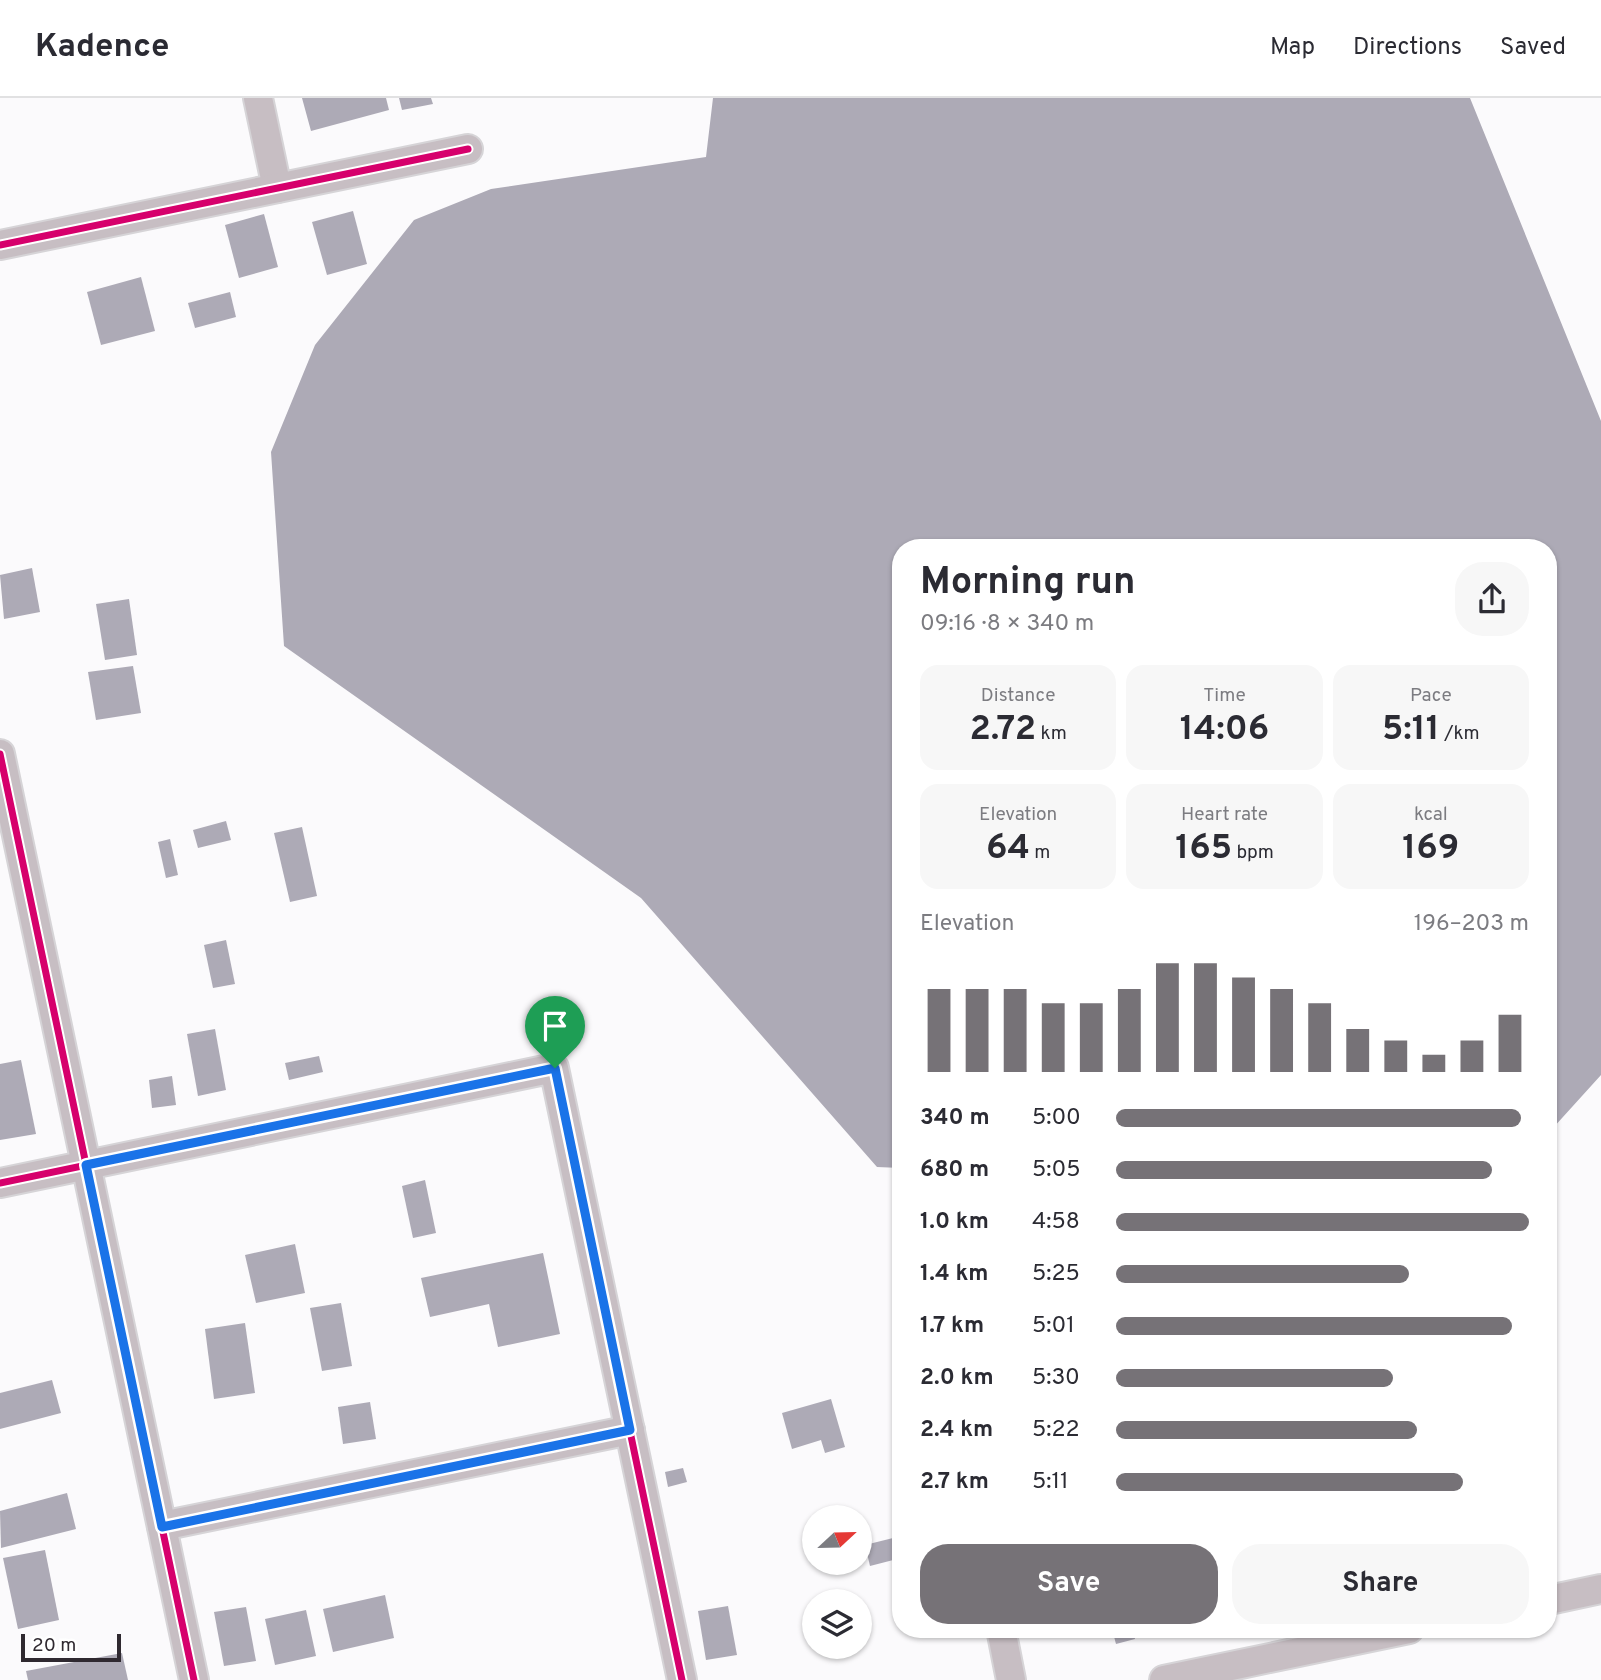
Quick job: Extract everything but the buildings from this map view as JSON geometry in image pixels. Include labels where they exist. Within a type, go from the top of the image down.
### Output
[{"type":"street","points":[[258,98],[277,188]]},
{"type":"street","points":[[0,245],[468,149]]},
{"type":"street","points":[[0,754],[194,1680]]},
{"type":"street","points":[[0,1183],[555,1068],[682,1680]]},
{"type":"street","points":[[162,1527],[630,1430]]},
{"type":"street","points":[[1557,1598],[1601,1590]]},
{"type":"street","points":[[1003,1638],[1011,1680]]},
{"type":"street","points":[[1164,1680],[1366,1638]]},
{"type":"cycle path","points":[[0,245],[468,149]]},
{"type":"cycle path","points":[[0,754],[194,1680]]},
{"type":"cycle path","points":[[0,1183],[554,1068],[682,1680]]},
{"type":"route","points":[[555,1068],[630,1430],[162,1527],[86,1165],[555,1068]]}]
